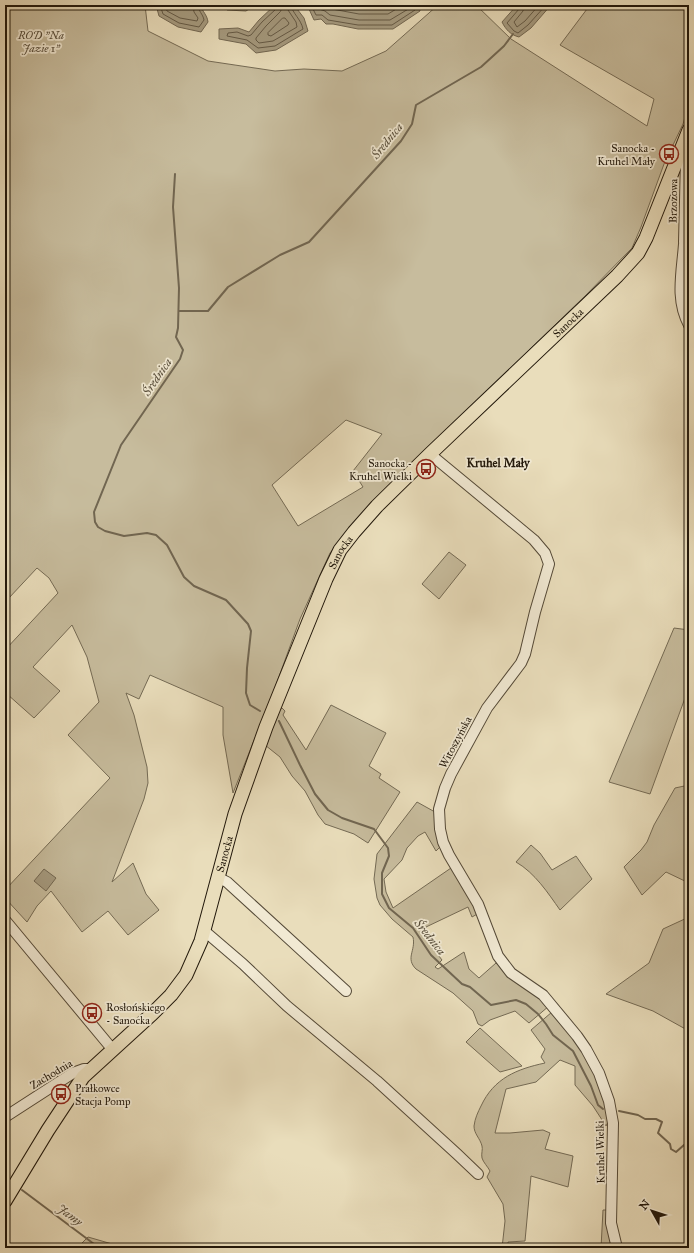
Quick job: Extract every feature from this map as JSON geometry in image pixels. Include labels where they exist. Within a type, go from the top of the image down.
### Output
[{"type":"main road","name":"Sanocka","points":[[5,1202],[76,1086],[91,1069],[144,1023],[174,991],[186,975],[195,957],[235,814],[266,726],[332,565],[344,546],[377,506],[633,260],[641,249],[646,238],[689,130]]},
{"type":"street","name":"Brzozowa","points":[[682,148],[686,159],[684,242],[689,253]]},
{"type":"street","points":[[684,242],[680,293],[684,316],[689,325]]},
{"type":"street","name":"Witoszyńska","points":[[430,454],[534,540],[545,553],[549,564],[535,612],[527,647],[521,663],[487,708],[445,788],[439,809],[440,832],[449,855],[478,904],[498,956],[511,973],[543,995],[577,1036],[591,1059]]},
{"type":"street","points":[[217,877],[227,882],[346,991]]},
{"type":"street","points":[[5,920],[113,1050]]},
{"type":"street","points":[[203,931],[244,964],[287,1006],[376,1081],[478,1174]]},
{"type":"street","name":"Kruhel Wielki","points":[[591,1059],[607,1094],[612,1123],[611,1223],[617,1248]]},
{"type":"street","name":"Zachodnia","points":[[5,1117],[73,1073],[84,1069],[91,1069]]},
{"type":"green space","name":"ROD \"Na Jazie 1\"","points":[[5,5],[145,5],[148,31],[208,61],[275,71],[304,69],[342,71],[386,51],[438,5],[476,5],[511,39],[647,126],[654,99],[560,45],[590,5],[689,5],[689,104],[683,124],[664,164],[632,248],[585,296],[373,501],[330,553],[300,619],[273,693],[233,793],[223,735],[223,707],[150,675],[139,699],[126,693],[134,715],[147,767],[148,783],[144,799],[112,882],[133,863],[146,894],[159,910],[128,935],[108,911],[82,932],[51,891],[37,906],[27,922],[5,898],[5,890],[110,778],[68,735],[99,702],[87,657],[72,625],[33,667],[60,691],[34,718],[7,694],[5,696],[5,650],[58,593],[49,578],[37,568],[8,599],[5,596]],"holes":[[[346,420],[382,434],[353,471],[363,487],[298,526],[272,485]]]},
{"type":"green space","points":[[222,5],[255,5],[246,11],[227,10]]},
{"type":"green space","points":[[689,246],[689,314],[683,278]]},
{"type":"green space","points":[[449,552],[466,565],[439,599],[422,584]]},
{"type":"green space","points":[[674,628],[689,630],[689,687],[650,794],[609,782]]},
{"type":"green space","points":[[331,705],[386,733],[369,766],[381,774],[379,778],[400,792],[368,843],[354,834],[325,824],[318,815],[305,791],[292,776],[280,757],[265,745],[278,710],[282,708],[285,711],[283,715],[306,750]]},
{"type":"green space","points":[[689,785],[689,883],[666,872],[642,895],[624,867],[647,842],[654,825],[675,788]]},
{"type":"green space","points":[[417,802],[435,812],[441,846],[436,851],[425,832],[418,836],[407,848],[402,860],[384,879],[386,892],[393,908],[451,868],[475,902],[479,913],[472,917],[468,907],[426,927],[432,947],[442,960],[435,967],[438,969],[464,952],[469,969],[479,978],[496,963],[507,974],[539,995],[549,1006],[529,1023],[515,1011],[490,1020],[482,1026],[478,1024],[473,1011],[453,993],[416,969],[411,961],[414,942],[413,937],[392,919],[380,905],[377,898],[374,879],[377,854]]},
{"type":"green space","points":[[531,845],[540,853],[552,870],[576,856],[592,879],[560,910],[546,890],[535,878],[516,862]]},
{"type":"green space","points":[[689,917],[689,1031],[653,1011],[606,994],[649,963],[663,929]]},
{"type":"green space","points":[[552,1012],[583,1047],[607,1103],[610,1118],[606,1126],[593,1106],[575,1085],[575,1066],[560,1060],[536,1082],[506,1089],[495,1133],[543,1130],[550,1133],[545,1149],[573,1156],[568,1187],[531,1176],[525,1241],[508,1242],[508,1248],[502,1248],[505,1221],[503,1204],[487,1177],[490,1171],[482,1158],[482,1146],[475,1131],[474,1123],[486,1096],[507,1076],[525,1068],[545,1063],[541,1057],[545,1049],[531,1030]]},
{"type":"green space","points":[[480,1028],[522,1066],[500,1072],[466,1042]]},
{"type":"green space","points":[[603,1210],[608,1210],[612,1248],[601,1248]]},
{"type":"green space","points":[[88,1237],[126,1248],[77,1248]]},
{"type":"water","points":[[156,5],[201,5],[208,22],[201,32],[178,27],[159,16]]},
{"type":"water","points":[[275,5],[294,5],[304,18],[308,31],[276,50],[256,53],[246,44],[219,39],[219,29],[238,28],[249,32]]},
{"type":"water","points":[[309,5],[419,5],[420,11],[393,29],[358,29],[326,24],[321,19],[314,20],[309,9]]},
{"type":"water","points":[[517,5],[551,5],[531,28],[519,37],[509,32],[502,22]]},
{"type":"water","points":[[44,869],[56,878],[46,891],[34,881]]},
{"type":"waterway","name":"Średnica","points":[[179,311],[208,311],[228,287],[280,255],[309,242],[401,141],[412,124],[416,105],[481,67],[504,46],[513,34]]},
{"type":"waterway","name":"Średnica","points":[[175,174],[173,207],[179,288],[178,328],[176,337],[183,350],[180,359],[121,445],[94,512],[95,522],[98,527],[105,531],[124,536],[147,533],[156,535],[167,545],[184,577],[194,586],[226,600],[248,624],[251,631],[246,693],[250,705],[260,711]]},
{"type":"waterway","name":"Średnica","points":[[279,721],[315,794],[328,810],[342,818],[374,829],[388,848],[389,856],[382,873],[382,894],[389,908],[413,928],[431,955],[462,984],[470,987],[491,1005],[516,1000],[526,1004],[538,1014],[553,1035],[573,1051],[591,1086],[598,1105],[603,1109]]},
{"type":"waterway","name":"Średnica","points":[[619,1111],[638,1115],[645,1119],[656,1119],[662,1122],[658,1133],[670,1144],[671,1149],[676,1152],[684,1145],[689,1145]]},
{"type":"waterway","name":"Jamy","points":[[22,1190],[94,1244],[111,1248]]},
{"type":"place","name":"Sanocka - Kruhel Mały","points":[[669,154]]},
{"type":"place","name":"Sanocka - Kruhel Wielki","points":[[426,469]]},
{"type":"place","name":"Rosłońskiego - Sanocka","points":[[92,1013]]},
{"type":"place","name":"Prałkowce Stacja Pomp","points":[[61,1094]]},
{"type":"district","name":"Kruhel Mały","points":[[498,463]]}]
